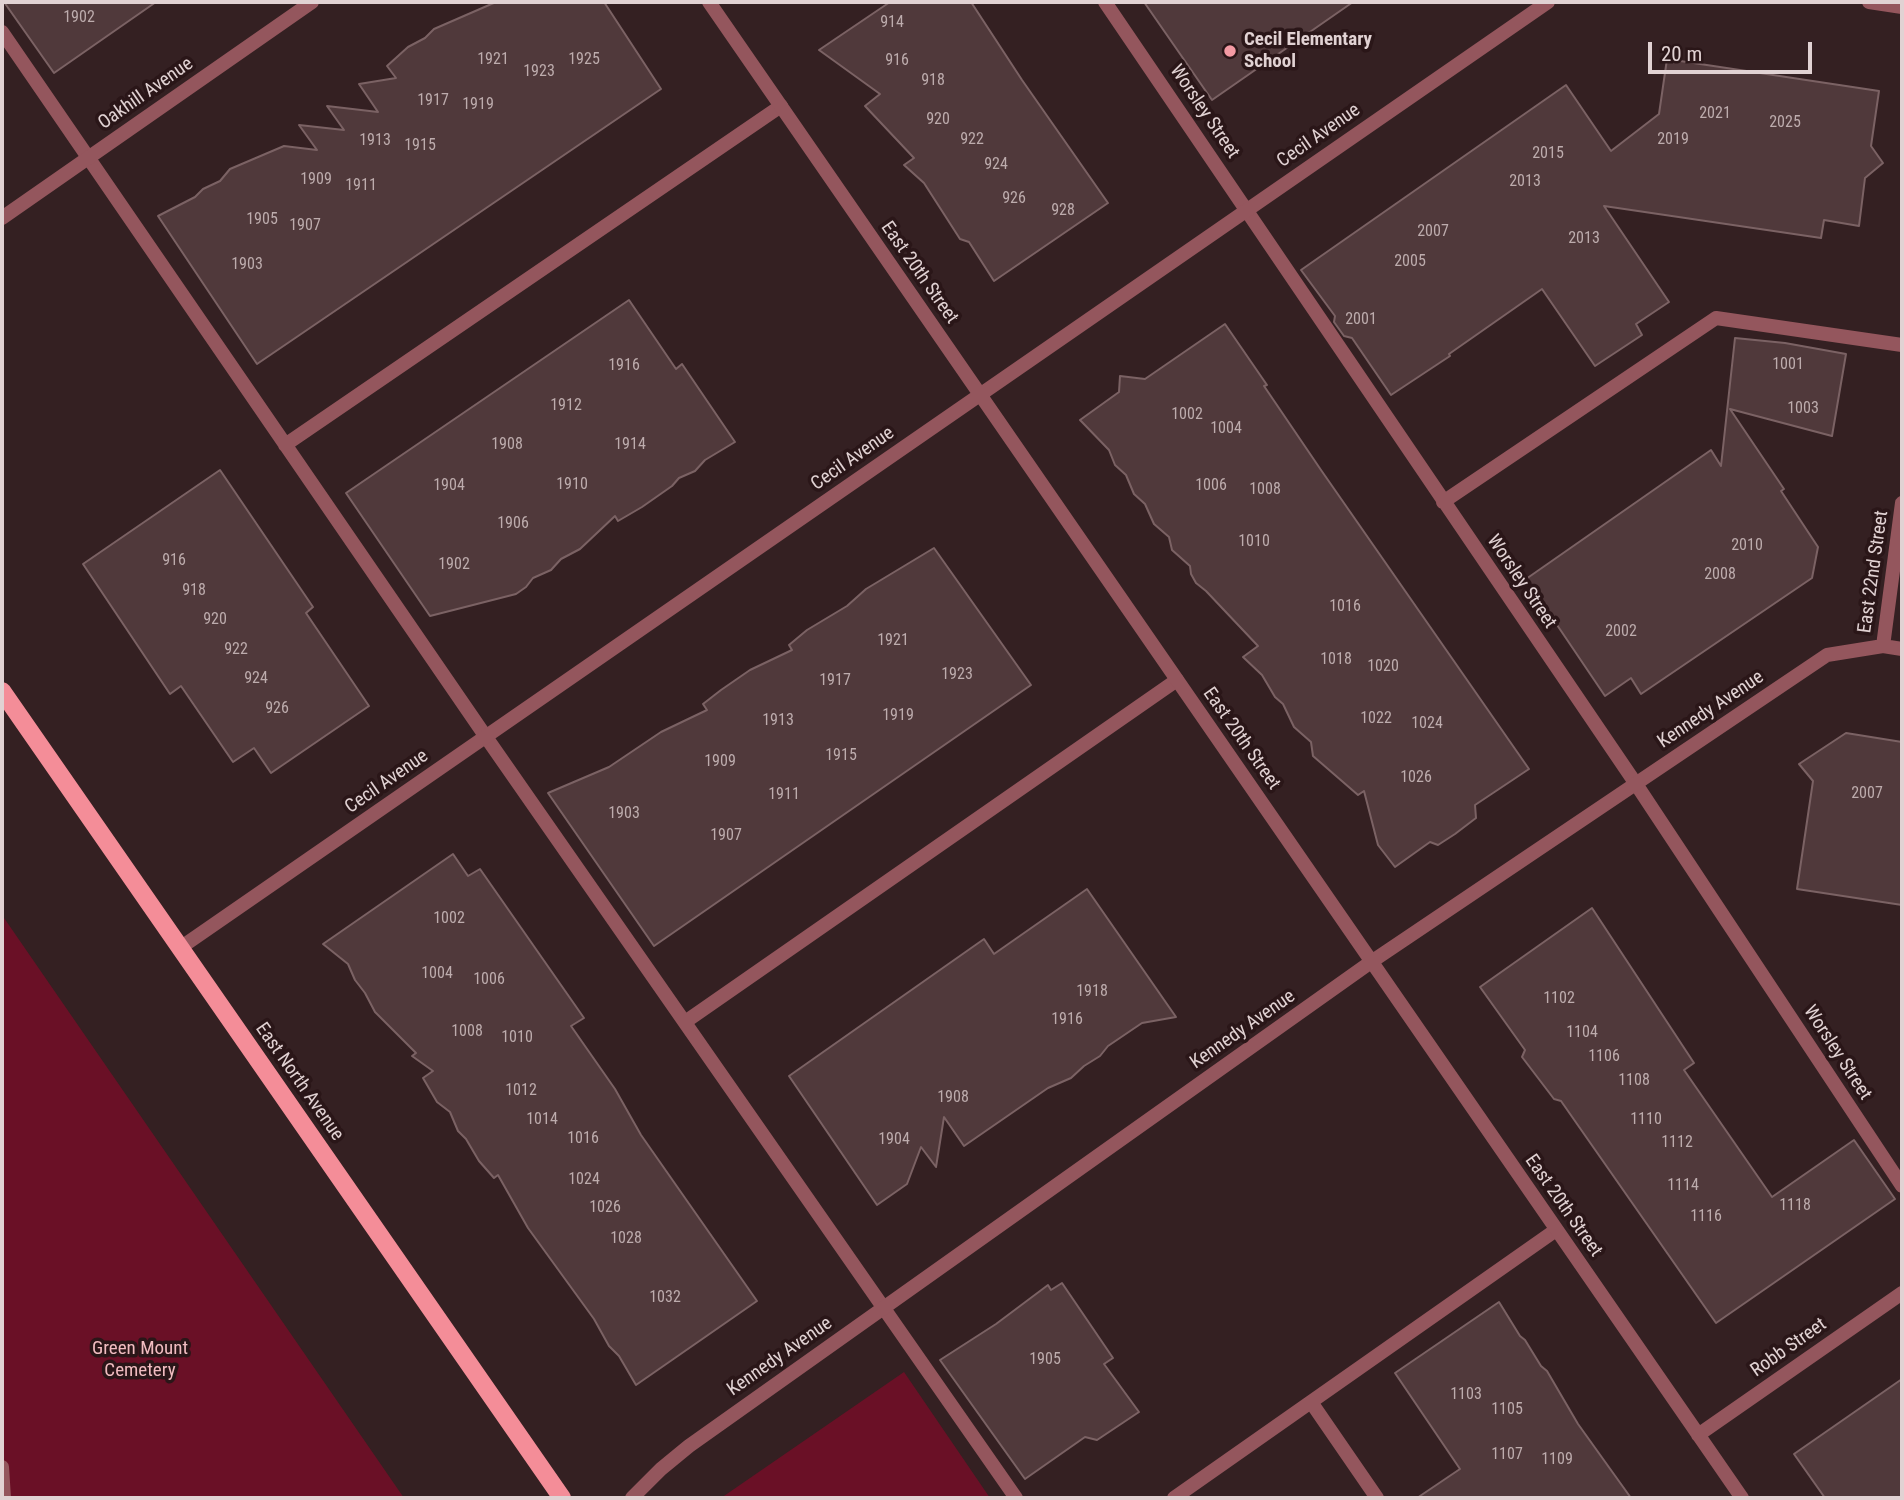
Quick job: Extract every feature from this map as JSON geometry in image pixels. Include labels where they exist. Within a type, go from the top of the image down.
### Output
[{"type":"main road","name":"East North Avenue","points":[[2,691],[562,1498]]},
{"type":"street","name":"Oakhill Avenue","points":[[2,218],[312,2]]},
{"type":"street","name":"East 20th Street","points":[[709,2],[1742,1498]]},
{"type":"street","name":"Worsley Street","points":[[1105,2],[1636,784],[1902,1186]]},
{"type":"street","name":"Cecil Avenue","points":[[180,948],[1548,2]]},
{"type":"street","points":[[1869,2],[1902,6]]},
{"type":"street","points":[[2,32],[486,737],[1016,1498]]},
{"type":"street","points":[[285,445],[781,106]]},
{"type":"street","points":[[1443,502],[1716,318],[1902,345]]},
{"type":"street","name":"East 22nd Street","points":[[1883,646],[1902,503]]},
{"type":"street","name":"Kennedy Avenue","points":[[632,1498],[689,1446],[1371,962],[1827,655],[1883,646],[1902,649]]},
{"type":"street","points":[[685,1022],[1177,680]]},
{"type":"street","points":[[1174,1498],[1556,1230]]},
{"type":"street","name":"Robb Street","points":[[1698,1435],[1902,1293]]},
{"type":"street","points":[[1311,1402],[1377,1498]]},
{"type":"street","points":[[2,1467],[4,1498]]},
{"type":"green space","name":"Green Mount Cemetery","points":[[2,915],[404,1498],[2,1498]]},
{"type":"green space","points":[[904,1372],[990,1498],[721,1498]]},
{"type":"building","points":[[4,2],[156,2],[54,73]]},
{"type":"building","points":[[496,2],[604,2],[661,89],[257,364],[158,216],[220,181],[230,169],[284,146],[317,150],[299,125],[344,130],[327,106],[378,112],[359,84],[396,78],[387,66],[408,47],[425,38],[434,29]]},
{"type":"building","points":[[890,2],[971,2],[1108,203],[994,281],[969,242],[960,239],[924,183],[904,165],[914,158],[865,106],[880,94],[819,50]]},
{"type":"building","name":"Cecil Elementary School","points":[[1144,2],[1353,2],[1212,100]]},
{"type":"building","points":[[1667,59],[1879,91],[1871,146],[1883,163],[1865,178],[1859,226],[1824,220],[1821,238],[1604,206],[1669,302],[1636,324],[1642,335],[1595,366],[1542,289],[1391,395],[1352,338],[1344,336],[1334,322],[1335,316],[1301,270],[1566,85],[1611,151],[1659,114]]},
{"type":"building","points":[[629,300],[676,369],[682,364],[735,442],[705,460],[695,471],[679,478],[642,507],[618,521],[615,516],[580,549],[561,559],[551,570],[533,578],[516,594],[430,616],[346,493]]},
{"type":"building","points":[[1225,324],[1321,470],[1529,769],[1475,805],[1476,818],[1455,834],[1438,845],[1430,842],[1395,867],[1378,845],[1364,791],[1358,795],[1313,756],[1311,742],[1294,727],[1283,704],[1275,697],[1262,675],[1243,657],[1258,646],[1196,583],[1190,566],[1172,550],[1169,537],[1154,524],[1145,504],[1134,494],[1126,475],[1115,465],[1109,450],[1080,420],[1119,392],[1120,376],[1145,379]]},
{"type":"building","points":[[1735,338],[1785,343],[1846,354],[1832,436],[1730,409],[1784,489],[1781,491],[1818,547],[1812,578],[1641,694],[1631,678],[1605,696],[1526,579],[1711,450],[1721,466]]},
{"type":"building","points":[[220,470],[313,607],[306,613],[369,706],[271,773],[254,748],[233,762],[181,686],[170,694],[83,564]]},
{"type":"building","points":[[934,548],[1031,685],[654,946],[548,793],[609,767],[661,732],[707,710],[703,704],[721,690],[750,670],[792,650],[789,645],[807,630],[847,606],[866,589]]},
{"type":"building","points":[[1846,733],[1902,742],[1902,905],[1797,889],[1813,781],[1799,764]]},
{"type":"building","points":[[453,854],[468,876],[480,869],[584,1018],[571,1026],[615,1089],[641,1135],[757,1301],[636,1385],[594,1319],[528,1228],[498,1175],[494,1178],[479,1161],[458,1131],[450,1112],[437,1102],[423,1078],[433,1071],[412,1056],[416,1053],[375,1012],[348,964],[323,944]]},
{"type":"building","points":[[1087,889],[1176,1017],[1142,1023],[1108,1046],[1100,1056],[1071,1078],[1048,1088],[964,1146],[944,1117],[936,1167],[921,1147],[907,1184],[877,1205],[789,1076],[984,939],[994,954]]},
{"type":"building","points":[[1592,908],[1694,1063],[1684,1070],[1772,1197],[1854,1140],[1895,1199],[1716,1323],[1561,1101],[1554,1099],[1522,1057],[1525,1050],[1480,987]]},
{"type":"building","points":[[1062,1283],[1113,1358],[1104,1364],[1139,1412],[1097,1440],[1085,1437],[1025,1479],[940,1360],[996,1324],[1048,1285],[1051,1290]]},
{"type":"building","points":[[1499,1302],[1520,1336],[1547,1371],[1578,1424],[1631,1498],[1417,1498],[1460,1469],[1395,1373]]},
{"type":"building","points":[[1902,1379],[1902,1498],[1825,1498],[1794,1454]]},
{"type":"place","name":"Cecil Elementary School","points":[[1230,51]]}]
